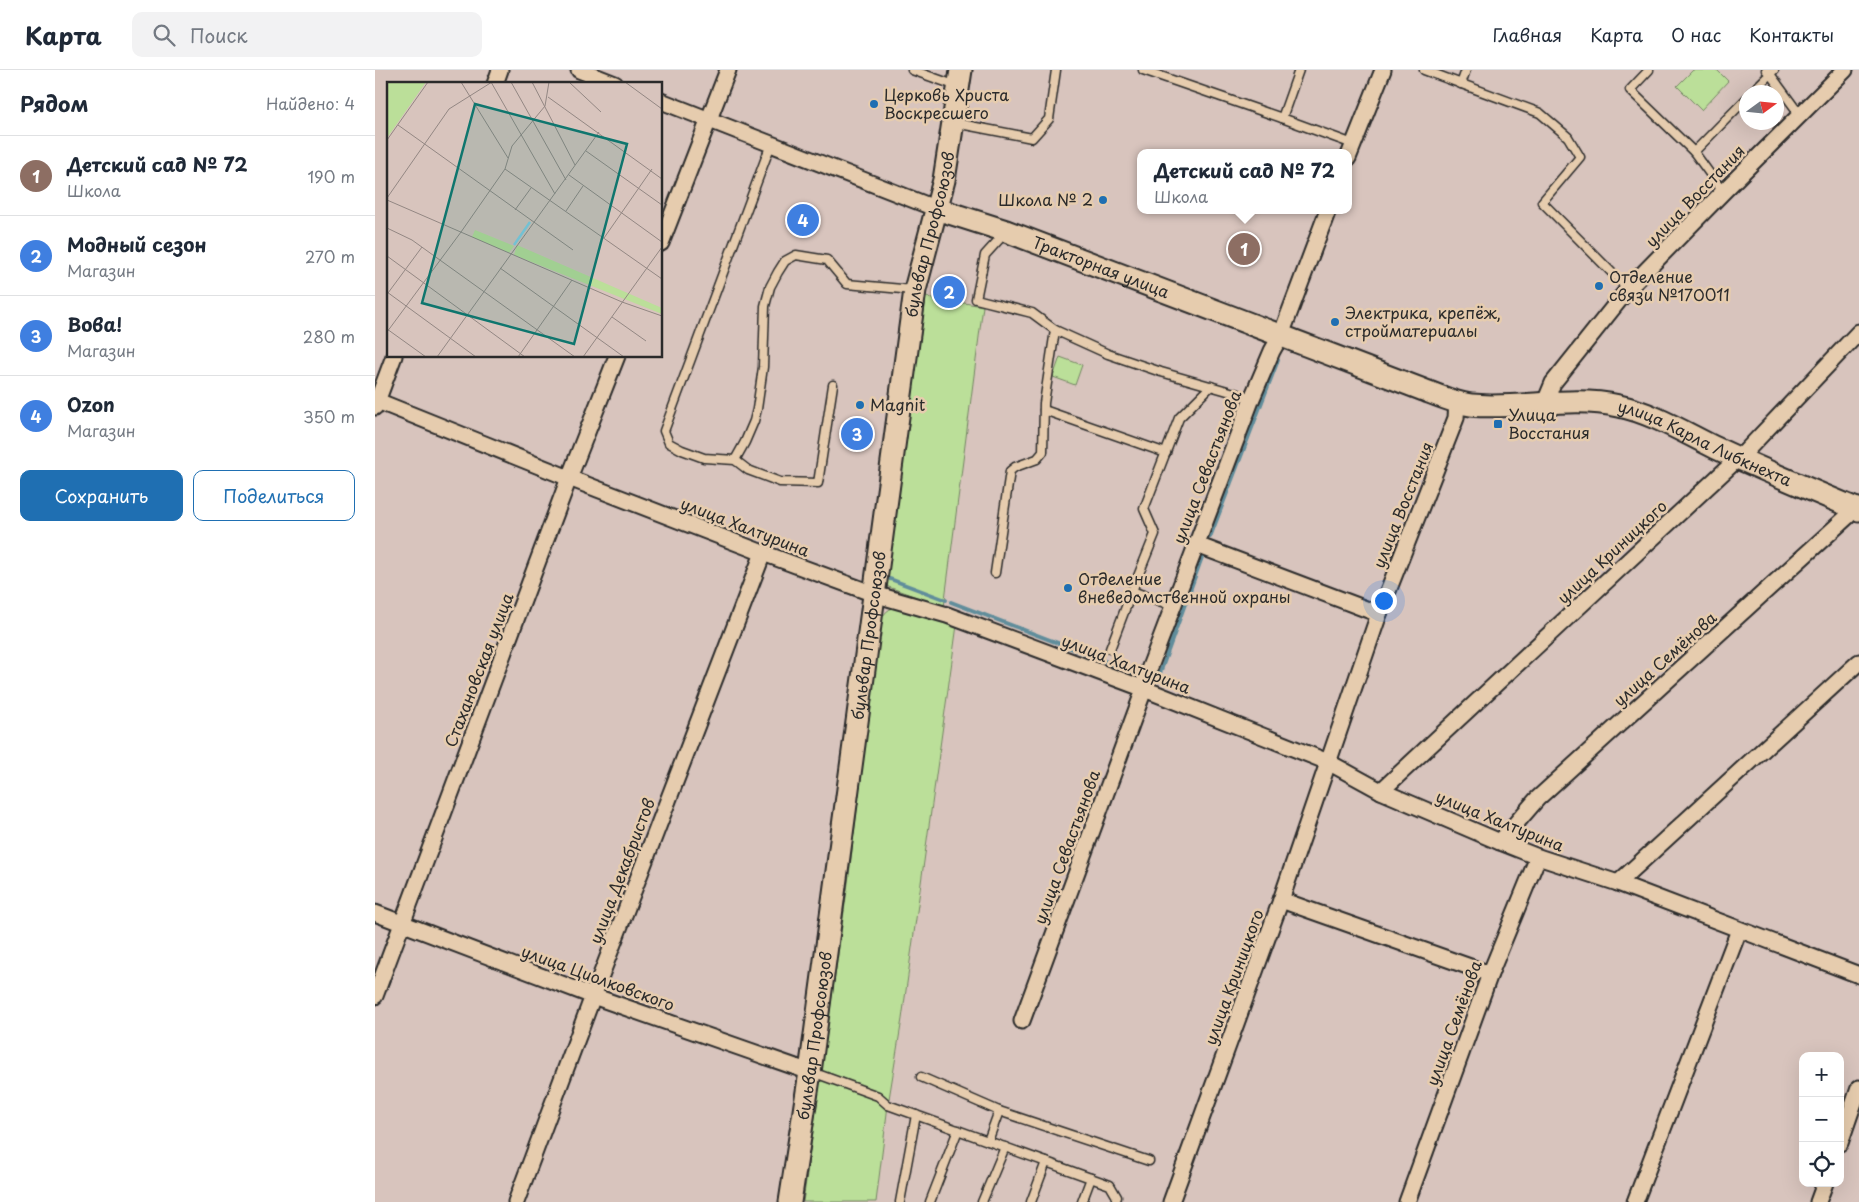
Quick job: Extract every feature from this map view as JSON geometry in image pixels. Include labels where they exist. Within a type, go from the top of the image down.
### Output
[{"type":"main road","name":"бульвар Профсоюзов","points":[[790,1202],[810,1072],[915,290],[944,180],[960,78]]},
{"type":"main road","name":"Тракторная улица","points":[[937,209],[1007,231],[1457,402],[1469,405],[1495,406],[1545,402]]},
{"type":"main road","name":"улица Карла Либкнехта","points":[[1545,402],[1589,401],[1632,409],[1738,458],[1858,508]]},
{"type":"street","points":[[496,82],[500,70]]},
{"type":"street","points":[[579,70],[610,82]]},
{"type":"street","points":[[663,238],[727,70]]},
{"type":"street","points":[[1351,149],[1383,70]]},
{"type":"street","name":"улица Восстания","points":[[1545,402],[1553,383],[1628,289],[1845,70]]},
{"type":"street","name":"Тракторная улица","points":[[663,102],[937,209]]},
{"type":"street","name":"улица Севастьянова","points":[[1022,1021],[1142,695],[1142,688],[1252,398],[1281,335],[1326,214]]},
{"type":"street","name":"улица Криницкого","points":[[1381,791],[1738,458],[1859,332]]},
{"type":"street","points":[[376,403],[393,358]]},
{"type":"street","name":"Стахановская улица","points":[[375,996],[569,478],[616,358]]},
{"type":"street","name":"улица Восстания","points":[[1328,762],[1379,614],[1456,418],[1457,402]]},
{"type":"street","name":"улица Халтурина","points":[[376,403],[873,594],[947,614],[1142,688],[1328,762],[1381,791],[1500,842],[1538,857],[1618,883],[1859,975]]},
{"type":"street","name":"улица Семёнова","points":[[1500,842],[1537,799],[1858,508]]},
{"type":"street","points":[[1197,545],[1379,614]]},
{"type":"street","name":"улица Декабристов","points":[[516,1202],[763,553]]},
{"type":"street","points":[[1618,883],[1859,662]]},
{"type":"street","name":"улица Криницкого","points":[[1171,1202],[1281,900],[1328,762]]},
{"type":"street","name":"улица Семёнова","points":[[1407,1202],[1490,974],[1538,857]]},
{"type":"street","points":[[1281,900],[1490,974]]},
{"type":"street","name":"улица Циолковского","points":[[375,913],[593,996],[810,1072]]},
{"type":"street","points":[[1635,1202],[1739,930]]},
{"type":"street","points":[[1840,1142],[1859,1088]]},
{"type":"street","points":[[1818,1202],[1824,1187]]},
{"type":"lane","points":[[912,70],[960,78]]},
{"type":"lane","points":[[953,123],[1032,138],[1049,119],[1056,70]]},
{"type":"lane","points":[[1143,70],[1282,118],[1346,149]]},
{"type":"lane","points":[[1282,118],[1299,70]]},
{"type":"lane","points":[[1424,70],[1540,113],[1569,137],[1580,157],[1542,202],[1628,289]]},
{"type":"lane","points":[[1461,84],[1466,70]]},
{"type":"lane","points":[[1649,70],[1630,90],[1694,152],[1723,192]]},
{"type":"lane","points":[[1758,85],[1770,72],[1800,115]]},
{"type":"lane","points":[[1694,152],[1739,106]]},
{"type":"lane","points":[[771,144],[664,430],[669,442],[682,450],[704,458],[735,460],[748,470],[780,482],[817,483],[833,385]]},
{"type":"lane","points":[[1007,231],[985,255],[976,299],[1033,313],[1055,330],[1108,354],[1252,398]]},
{"type":"lane","points":[[735,460],[756,415],[763,367],[765,306],[770,288],[785,261],[796,255],[827,260],[847,284],[915,290]]},
{"type":"lane","points":[[995,573],[1011,471],[1015,467],[1037,459],[1043,452],[1044,410],[1055,330]]},
{"type":"lane","points":[[1110,649],[1155,534],[1144,509],[1179,418],[1211,386]]},
{"type":"lane","points":[[1044,410],[1166,453]]},
{"type":"lane","points":[[1132,591],[1173,606]]},
{"type":"lane","points":[[810,1072],[878,1096],[888,1105],[1110,1185],[1117,1197],[1115,1202]]},
{"type":"lane","points":[[921,1077],[999,1111],[1149,1161]]},
{"type":"lane","points":[[988,1140],[999,1111]]},
{"type":"lane","points":[[900,1202],[916,1115]]},
{"type":"lane","points":[[930,1202],[958,1130]]},
{"type":"lane","points":[[982,1202],[1005,1147]]},
{"type":"lane","points":[[1031,1202],[1046,1162]]},
{"type":"lane","points":[[1082,1202],[1091,1178]]},
{"type":"green space","points":[[1693,70],[1717,70],[1728,81],[1701,110],[1677,86]]},
{"type":"green space","points":[[926,297],[983,306],[944,607],[886,586]]},
{"type":"green space","points":[[1060,357],[1082,365],[1075,385],[1053,377]]},
{"type":"green space","points":[[898,606],[957,625],[902,1019],[888,1105],[876,1202],[803,1202],[848,883],[880,621],[887,611]]},
{"type":"waterway","points":[[1210,537],[1278,360]]},
{"type":"waterway","points":[[1153,679],[1157,681],[1202,557]]},
{"type":"waterway","points":[[890,579],[946,600]]},
{"type":"waterway","points":[[951,602],[1141,675]]},
{"type":"place","name":"Церковь Христа Воскресшего","points":[[874,104]]},
{"type":"place","name":"Школа № 2","points":[[1103,200]]},
{"type":"place","name":"Ozon","points":[[803,220]]},
{"type":"place","name":"Детский сад № 72","points":[[1244,249]]},
{"type":"place","name":"Отделение связи №170011","points":[[1599,286]]},
{"type":"place","name":"Модный сезон","points":[[949,292]]},
{"type":"place","name":"Электрика, крепёж, стройматериалы","points":[[1335,322]]},
{"type":"place","name":"Magnit","points":[[860,405]]},
{"type":"place","name":"Улица Восстания","points":[[1498,424]]},
{"type":"place","name":"Вова!","points":[[857,434]]},
{"type":"place","name":"Отделение вневедомственной охраны","points":[[1068,588]]}]
